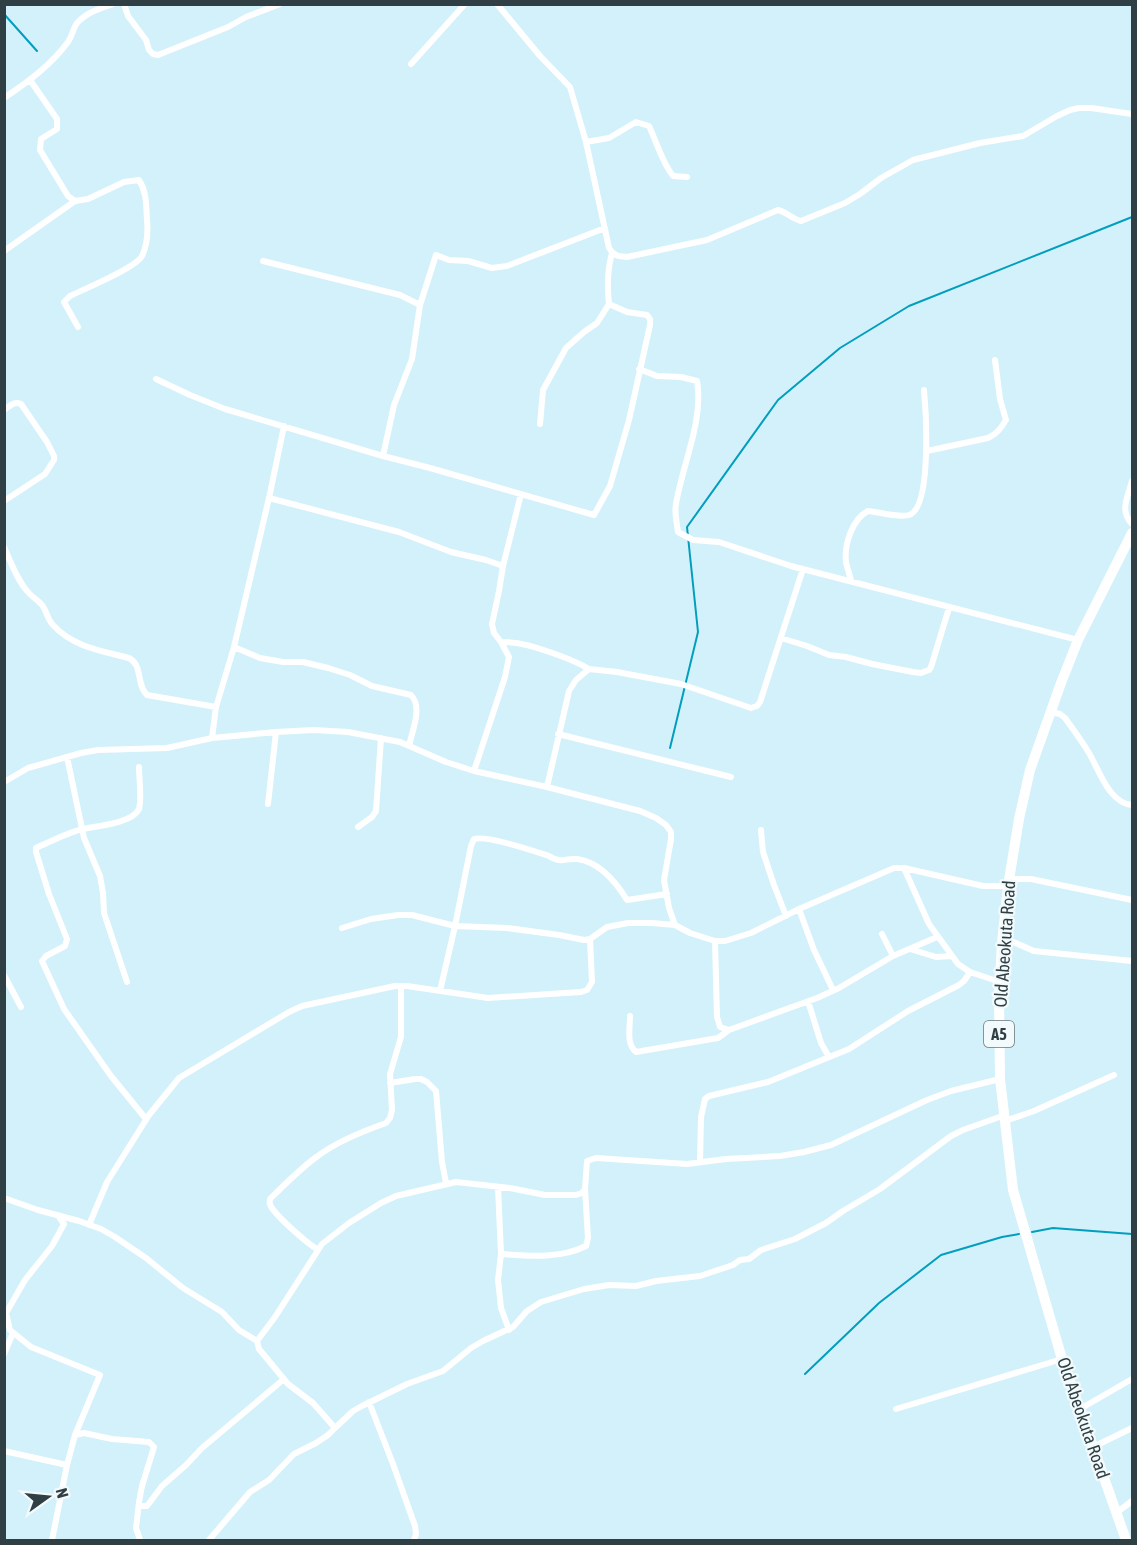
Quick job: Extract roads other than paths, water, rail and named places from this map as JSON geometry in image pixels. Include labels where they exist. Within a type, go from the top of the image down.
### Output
[{"type":"highway","name":"Old Abeokuta Road","points":[[1126,1540],[1062,1359],[1013,1190],[1000,1079],[1000,982],[1008,882],[1030,770],[1078,640],[1132,533]]},
{"type":"street","points":[[4,98],[44,68],[67,43],[78,21],[97,7],[113,4]]},
{"type":"street","points":[[124,4],[129,16],[146,40],[149,50],[158,55],[280,4]]},
{"type":"street","points":[[411,64],[465,4]]},
{"type":"street","points":[[497,4],[540,56],[570,87],[586,142],[604,228],[612,254],[607,280],[609,304],[597,323],[566,348],[543,390],[540,424]]},
{"type":"street","points":[[30,80],[57,119],[57,129],[41,140],[40,150],[68,196],[75,201]]},
{"type":"street","points":[[612,254],[627,257],[707,240],[778,210],[801,221],[845,203],[881,178],[913,160],[980,142],[1023,136],[1070,110],[1091,108],[1132,114]]},
{"type":"street","points":[[586,142],[609,138],[636,122],[649,126],[667,168],[673,176],[687,177]]},
{"type":"street","points":[[4,251],[75,201],[88,200],[123,182],[139,180],[144,188],[148,228],[141,259],[122,272],[70,296],[64,302],[78,327]]},
{"type":"street","points":[[382,456],[394,405],[412,359],[420,305],[436,255],[449,260],[468,261],[492,268],[507,266],[604,228]]},
{"type":"street","points":[[263,261],[400,295],[420,305]]},
{"type":"street","points":[[156,379],[216,405],[382,456],[594,515],[610,486],[629,420],[650,325],[649,317],[627,312],[609,304]]},
{"type":"street","points":[[927,451],[988,438],[1000,429],[1006,420],[1000,399],[995,360]]},
{"type":"street","points":[[639,369],[657,376],[681,377],[697,381],[699,393],[695,423],[675,507],[678,532],[693,540],[719,542],[803,569],[1078,640]]},
{"type":"street","points":[[851,581],[846,561],[847,545],[860,517],[868,511],[907,516],[914,513],[917,508],[927,451],[924,390]]},
{"type":"street","points":[[4,410],[12,404],[21,404],[54,456],[45,474],[4,501]]},
{"type":"street","points":[[212,738],[216,707],[234,647],[284,426]]},
{"type":"street","points":[[1132,481],[1125,511],[1132,524]]},
{"type":"street","points":[[474,771],[505,677],[509,657],[494,633],[492,624],[503,566],[521,494]]},
{"type":"street","points":[[269,498],[399,532],[451,552],[503,566]]},
{"type":"street","points":[[4,547],[27,591],[40,602],[56,628],[82,646],[134,661],[140,686],[147,696],[216,707]]},
{"type":"street","points":[[501,642],[518,642],[536,647],[581,663],[589,669],[681,684],[751,708],[760,702],[803,569]]},
{"type":"street","points":[[781,638],[829,655],[921,673],[931,667],[949,608]]},
{"type":"street","points":[[234,647],[260,658],[283,662],[303,662],[328,668],[350,675],[372,686],[411,695],[417,705],[409,746]]},
{"type":"street","points":[[547,787],[569,692],[576,680],[589,669]]},
{"type":"street","points":[[1050,712],[1060,714],[1065,718],[1114,795],[1123,803],[1132,805]]},
{"type":"street","points":[[4,782],[28,768],[98,750],[167,748],[212,738],[314,730],[348,732],[400,742],[446,762],[474,771],[640,811],[656,818],[671,832],[664,880],[675,925]]},
{"type":"street","points":[[268,804],[276,732]]},
{"type":"street","points":[[558,734],[731,777]]},
{"type":"street","points":[[358,827],[372,818],[376,811],[381,738]]},
{"type":"street","points":[[67,757],[84,838],[100,876],[104,913],[127,982]]},
{"type":"street","points":[[139,767],[140,803],[135,814],[107,825],[82,829],[36,848],[48,894],[67,939],[65,946],[46,956],[42,961],[64,1008],[111,1076],[146,1119]]},
{"type":"street","points":[[761,830],[763,852],[786,916]]},
{"type":"street","points":[[440,991],[474,839],[491,840],[549,856],[557,861],[576,859],[593,864],[616,883],[627,900],[667,894]]},
{"type":"street","points":[[342,928],[371,919],[412,915],[455,926],[507,928],[584,940],[590,939],[608,927],[628,923],[652,923],[675,925],[690,933],[715,941],[725,940],[743,936],[894,868],[904,868],[983,886],[1031,879],[1132,900]]},
{"type":"street","points":[[904,868],[929,924],[958,964],[970,972],[1000,982]]},
{"type":"street","points":[[799,909],[814,950],[833,990]]},
{"type":"street","points":[[882,934],[893,956]]},
{"type":"street","points":[[630,1016],[630,1044],[636,1052],[718,1038],[729,1030],[833,990],[893,956],[938,936]]},
{"type":"street","points":[[1002,937],[1034,951],[1132,961]]},
{"type":"street","points":[[89,1225],[107,1182],[146,1119],[179,1078],[289,1012],[302,1006],[401,986],[488,998],[581,992],[587,990],[592,982],[590,939]]},
{"type":"street","points":[[715,941],[717,1017],[720,1027],[729,1030]]},
{"type":"street","points":[[926,941],[926,955]]},
{"type":"street","points":[[909,948],[936,957],[952,956]]},
{"type":"street","points":[[700,1162],[701,1117],[705,1099],[709,1096],[768,1082],[849,1049],[908,1011],[959,985],[970,972]]},
{"type":"street","points":[[4,975],[21,1007]]},
{"type":"street","points":[[317,1249],[309,1245],[278,1215],[269,1202],[290,1179],[316,1157],[341,1142],[386,1123],[390,1118],[392,1110],[390,1074],[401,1037],[401,986]]},
{"type":"street","points":[[808,1001],[821,1043],[829,1057]]},
{"type":"street","points":[[209,1540],[250,1492],[269,1480],[294,1454],[328,1435],[353,1411],[407,1384],[442,1371],[471,1348],[509,1330],[534,1306],[550,1298],[584,1289],[609,1285],[636,1286],[656,1281],[700,1276],[733,1265],[740,1260],[749,1259],[761,1250],[795,1239],[826,1223],[880,1189],[951,1136],[963,1130],[1005,1118],[1035,1112],[1114,1075]]},
{"type":"street","points":[[390,1083],[421,1079],[436,1091],[446,1183]]},
{"type":"street","points":[[501,1254],[531,1256],[561,1254],[586,1246],[588,1238],[585,1189],[587,1161],[596,1158],[681,1164],[780,1156],[821,1148],[944,1093],[1000,1079]]},
{"type":"street","points":[[257,1341],[275,1317],[317,1249],[340,1229],[381,1203],[402,1194],[456,1182],[498,1186],[545,1195],[576,1195],[585,1189]]},
{"type":"street","points":[[498,1186],[501,1254],[498,1280],[501,1308],[509,1330]]},
{"type":"street","points":[[4,1198],[101,1229],[134,1249],[183,1288],[222,1312],[239,1330],[257,1341],[259,1349],[284,1379],[313,1403],[335,1428]]},
{"type":"street","points":[[52,1540],[75,1436],[100,1375],[31,1347],[10,1330],[5,1313],[64,1224],[59,1217]]},
{"type":"street","points":[[4,1354],[14,1333]]},
{"type":"street","points":[[896,1409],[1062,1359]]},
{"type":"street","points":[[139,1506],[147,1506],[162,1486],[202,1448],[284,1379]]},
{"type":"street","points":[[1080,1409],[1132,1379]]},
{"type":"street","points":[[369,1402],[414,1526],[416,1534],[414,1540]]},
{"type":"street","points":[[1093,1447],[1132,1428]]},
{"type":"street","points":[[75,1436],[84,1433],[112,1439],[149,1442],[154,1447],[142,1486],[136,1528],[140,1540]]},
{"type":"street","points":[[4,1451],[67,1465]]},
{"type":"street","points":[[1116,1513],[1132,1501]]},
{"type":"waterway","points":[[4,14],[37,51]]},
{"type":"waterway","points":[[670,748],[698,632],[687,527],[778,400],[840,348],[909,306],[1132,217]]},
{"type":"waterway","points":[[1032,1232],[1053,1228],[1132,1234]]},
{"type":"waterway","points":[[805,1374],[879,1303],[941,1255],[1019,1234]]}]
